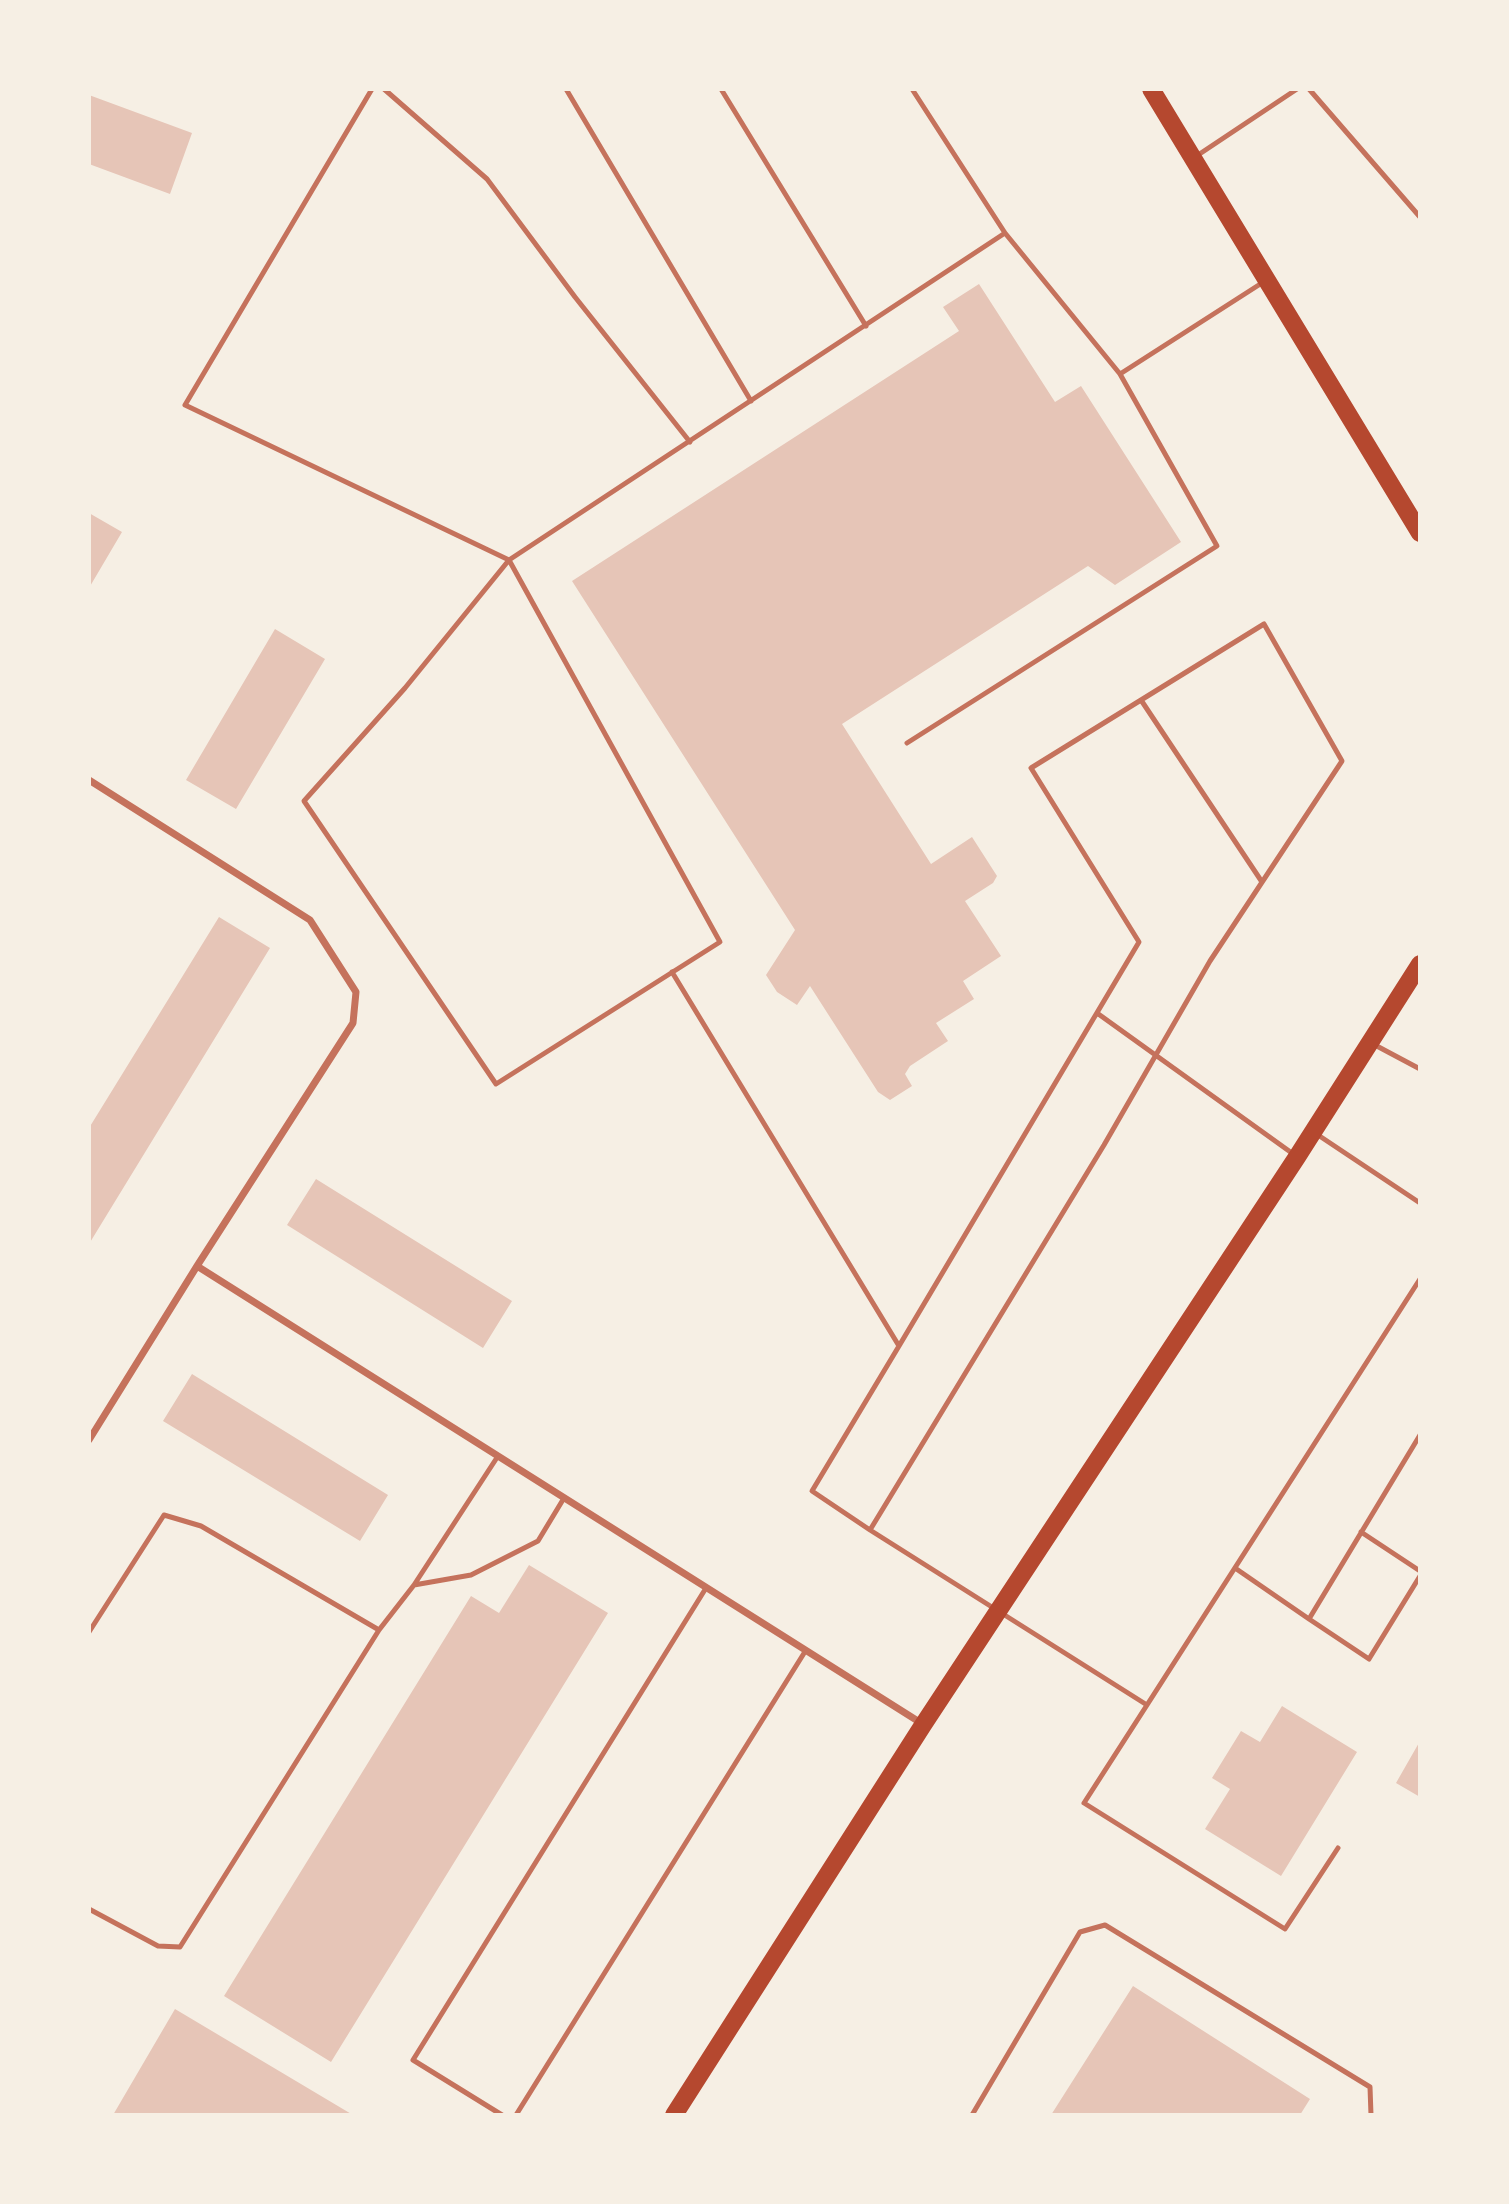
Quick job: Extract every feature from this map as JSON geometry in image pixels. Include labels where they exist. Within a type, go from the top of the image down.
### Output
[{"type":"main road","points":[[1150,89],[1420,533]]},
{"type":"main road","points":[[674,2115],[923,1725],[1297,1157],[1420,964]]},
{"type":"street","points":[[89,780],[310,920],[356,992],[354,1023],[197,1266],[89,1440]]},
{"type":"street","points":[[197,1266],[923,1725]]},
{"type":"lane","points":[[372,89],[185,405],[509,561],[720,942],[496,1083],[304,801],[405,688],[509,561],[1005,233]]},
{"type":"lane","points":[[384,89],[487,178],[575,297],[690,442]]},
{"type":"lane","points":[[566,89],[751,401]]},
{"type":"lane","points":[[721,89],[866,326]]},
{"type":"lane","points":[[908,743],[1217,546],[1120,374],[1005,233],[912,89]]},
{"type":"lane","points":[[1193,159],[1297,89]]},
{"type":"lane","points":[[1309,89],[1420,217]]},
{"type":"lane","points":[[1120,374],[1266,280]]},
{"type":"lane","points":[[870,1530],[1097,1157],[1210,961],[1342,761],[1264,624],[1031,768],[1139,942],[812,1492],[870,1530],[1147,1705]]},
{"type":"lane","points":[[1142,700],[1262,882]]},
{"type":"lane","points":[[672,972],[899,1346]]},
{"type":"lane","points":[[1097,1013],[1297,1157]]},
{"type":"lane","points":[[1370,1042],[1420,1069]]},
{"type":"lane","points":[[1313,1132],[1420,1203]]},
{"type":"lane","points":[[1338,1848],[1285,1930],[1084,1803],[1420,1279]]},
{"type":"lane","points":[[1309,1619],[1420,1435]]},
{"type":"lane","points":[[89,1909],[158,1946],[180,1947],[379,1630],[414,1585],[498,1456]]},
{"type":"lane","points":[[414,1585],[471,1575],[538,1541],[564,1498]]},
{"type":"lane","points":[[89,1632],[164,1515],[201,1526],[379,1630]]},
{"type":"lane","points":[[1361,1532],[1420,1571]]},
{"type":"lane","points":[[1235,1568],[1369,1659],[1420,1576]]},
{"type":"lane","points":[[502,2115],[413,2060],[706,1588]]},
{"type":"lane","points":[[516,2115],[806,1650]]},
{"type":"lane","points":[[972,2115],[1080,1931],[1105,1925],[1370,2087],[1371,2115]]},
{"type":"building","points":[[89,95],[192,133],[170,194],[89,164]]},
{"type":"building","points":[[979,284],[1055,402],[1081,386],[1181,542],[1115,585],[1088,566],[842,724],[931,864],[972,837],[997,876],[993,883],[965,901],[1001,956],[963,981],[974,999],[936,1023],[948,1041],[910,1066],[905,1074],[912,1086],[890,1100],[878,1092],[810,986],[797,1005],[777,992],[766,975],[795,930],[572,581],[959,331],[943,307]]},
{"type":"building","points":[[89,513],[122,532],[89,588]]},
{"type":"building","points":[[275,629],[325,659],[236,809],[186,780]]},
{"type":"building","points":[[219,917],[270,948],[89,1244],[89,1128]]},
{"type":"building","points":[[316,1179],[512,1301],[483,1348],[287,1225]]},
{"type":"building","points":[[192,1374],[388,1495],[360,1541],[163,1421]]},
{"type":"building","points":[[529,1565],[608,1613],[331,2062],[224,1996],[471,1596],[499,1613]]},
{"type":"building","points":[[1282,1706],[1357,1752],[1281,1876],[1205,1829],[1230,1789],[1212,1778],[1241,1731],[1260,1742]]},
{"type":"building","points":[[1420,1741],[1420,1797],[1396,1783]]},
{"type":"building","points":[[1133,1986],[1310,2099],[1300,2115],[1051,2115]]},
{"type":"building","points":[[175,2009],[353,2115],[113,2115]]}]
